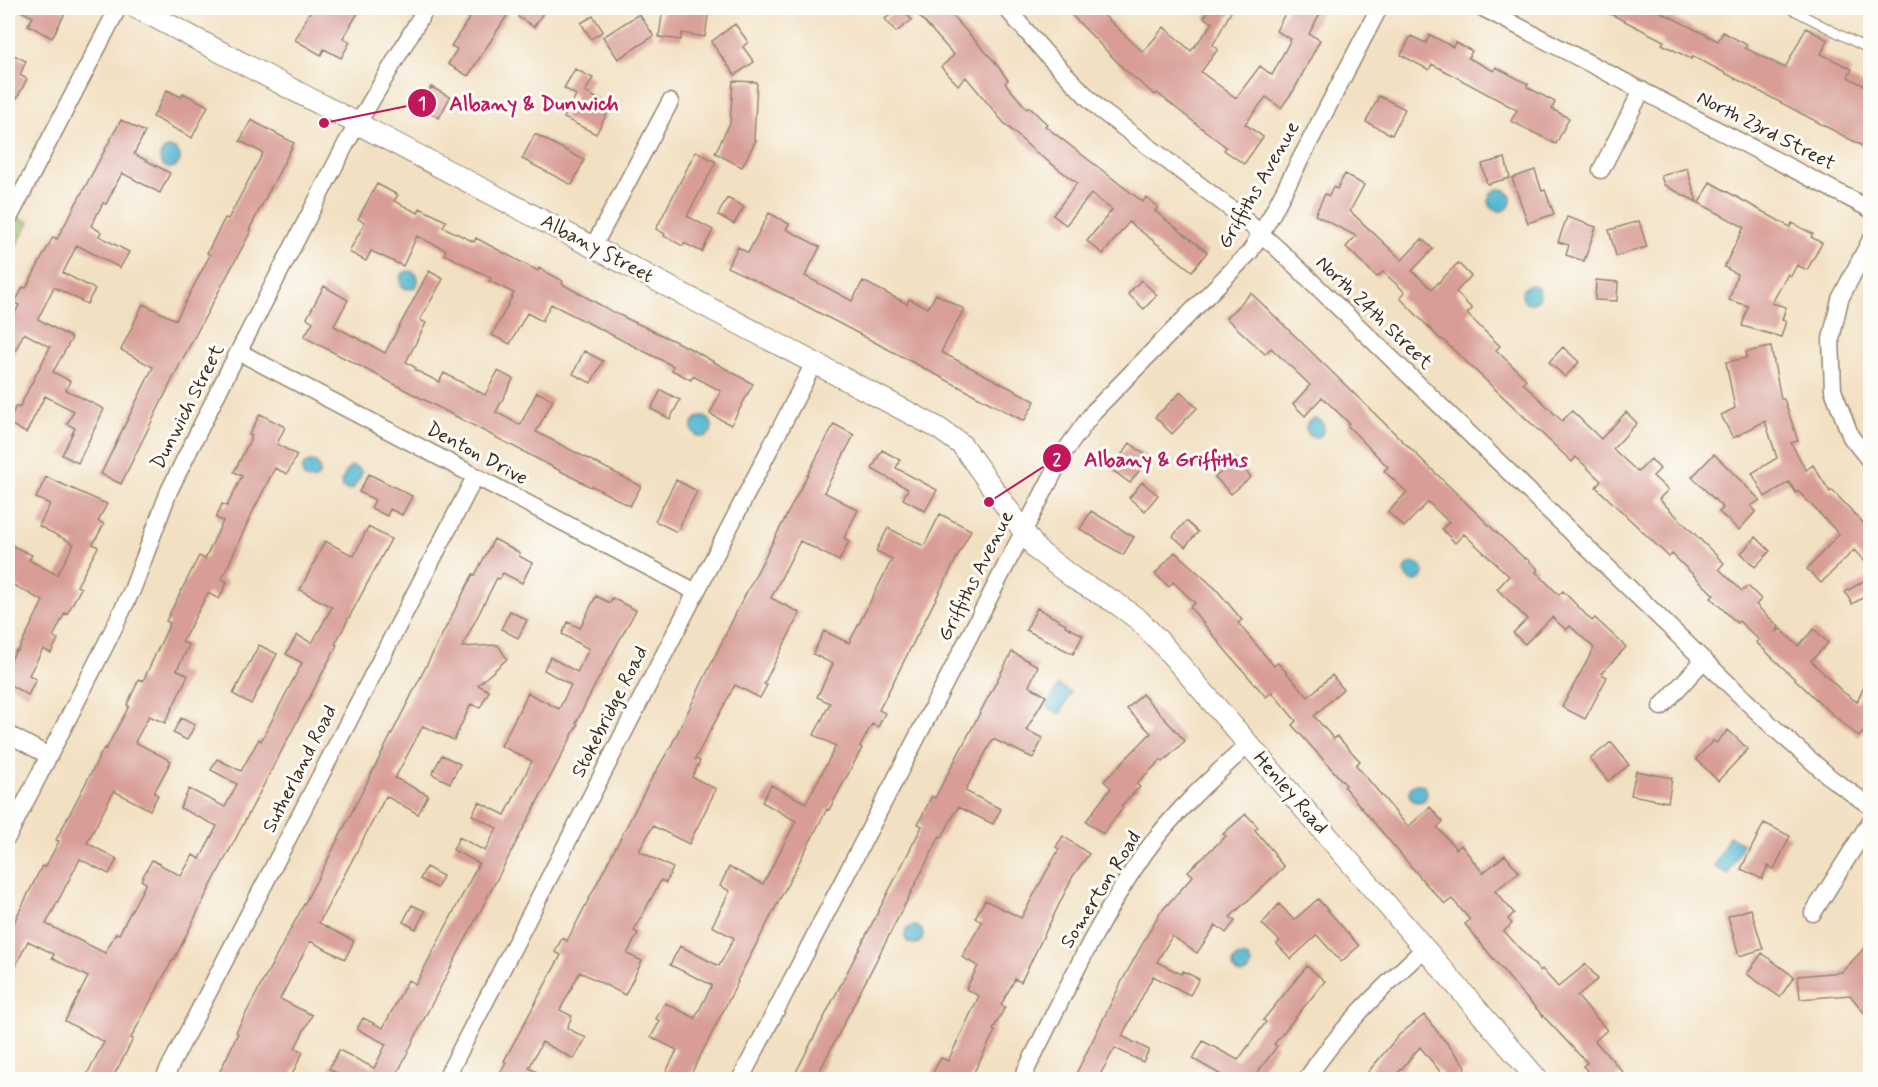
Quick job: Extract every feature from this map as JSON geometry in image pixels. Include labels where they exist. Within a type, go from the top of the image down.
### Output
[{"type":"street","points":[[8,220],[118,8]]},
{"type":"street","name":"Albany Street","points":[[136,8],[938,428],[962,444],[1023,530]]},
{"type":"street","name":"Dunwich Street","points":[[8,836],[117,620],[132,588],[169,491],[239,352],[357,123],[426,8]]},
{"type":"street","name":"North 24th Street","points":[[1006,8],[1099,109],[1234,211],[1260,234],[1772,726],[1824,772],[1870,806]]},
{"type":"street","name":"Griffiths Avenue","points":[[740,1080],[1065,451],[1095,411],[1250,252],[1379,8]]},
{"type":"street","name":"North 23rd Street","points":[[1483,8],[1870,209]]},
{"type":"street","points":[[1601,170],[1642,90]]},
{"type":"street","points":[[593,247],[670,102]]},
{"type":"street","points":[[1870,241],[1840,299],[1830,339],[1833,390],[1851,437],[1870,460]]},
{"type":"street","name":"Denton Drive","points":[[239,352],[696,592]]},
{"type":"street","name":"Stokebridge Road","points":[[445,1080],[814,363]]},
{"type":"street","name":"Sutherland Road","points":[[163,1080],[475,477]]},
{"type":"street","name":"Henley Road","points":[[1023,530],[1043,556],[1139,620],[1162,644],[1538,1080]]},
{"type":"street","points":[[1661,707],[1704,660]]},
{"type":"street","points":[[8,734],[49,756]]},
{"type":"street","name":"Somerton Road","points":[[1021,1080],[1101,924],[1145,852],[1196,793],[1248,745]]},
{"type":"street","points":[[1813,913],[1870,822]]},
{"type":"street","points":[[1306,1080],[1338,1035],[1368,1002],[1425,948]]},
{"type":"lane","points":[[1789,8],[1870,50]]},
{"type":"green space","points":[[21,219],[29,222],[11,256],[8,254],[8,246]]},
{"type":"water","points":[[170,148],[177,151],[180,158],[177,165],[170,168],[163,165],[160,158],[163,151]]},
{"type":"water","points":[[1500,189],[1508,192],[1511,200],[1508,208],[1500,211],[1492,208],[1489,200],[1492,192]]},
{"type":"water","points":[[405,271],[413,271],[418,276],[416,287],[405,289],[400,284],[400,276]]},
{"type":"water","points":[[1527,285],[1535,285],[1540,290],[1538,301],[1527,303],[1522,298],[1522,290]]},
{"type":"water","points":[[702,417],[709,420],[712,427],[709,434],[702,437],[695,434],[692,427],[695,420]]},
{"type":"water","points":[[1311,419],[1319,419],[1324,424],[1322,435],[1311,437],[1306,432],[1306,424]]},
{"type":"water","points":[[307,462],[315,462],[320,467],[318,478],[307,480],[302,475],[302,467]]},
{"type":"water","points":[[352,466],[362,473],[353,489],[343,489],[341,482]]},
{"type":"water","points":[[1410,563],[1418,563],[1423,568],[1421,579],[1410,581],[1405,576],[1405,568]]},
{"type":"water","points":[[1058,685],[1071,692],[1060,714],[1047,707]]},
{"type":"water","points":[[1414,784],[1422,784],[1427,789],[1425,800],[1414,802],[1409,797],[1409,789]]},
{"type":"water","points":[[1729,836],[1743,844],[1728,874],[1714,867]]},
{"type":"water","points":[[910,926],[918,926],[923,931],[921,942],[910,944],[905,939],[905,931]]},
{"type":"water","points":[[1238,956],[1246,956],[1251,961],[1249,972],[1238,974],[1233,969],[1233,961]]},
{"type":"building","points":[[15,8],[59,8],[66,11],[52,38],[28,25],[33,17]]},
{"type":"building","points":[[312,8],[361,8],[343,38],[350,42],[341,58],[324,49],[321,55],[295,40]]},
{"type":"building","points":[[476,8],[497,8],[508,14],[468,76],[448,64],[457,49],[451,46]]},
{"type":"building","points":[[524,8],[546,8],[534,27],[518,17]]},
{"type":"building","points":[[663,8],[709,8],[705,37],[682,33],[681,40],[659,37]]},
{"type":"building","points":[[900,8],[912,20],[896,32],[885,19]]},
{"type":"building","points":[[912,8],[945,8],[994,61],[1008,80],[1005,83],[1027,109],[1029,107],[1047,124],[1045,126],[1143,202],[1146,197],[1158,207],[1155,211],[1207,252],[1192,271],[1129,222],[1103,254],[1087,241],[1112,210],[1091,194],[1066,225],[1053,215],[1077,183],[1033,150],[1004,123],[966,77],[958,85],[941,67],[954,55]]},
{"type":"building","points":[[1065,8],[1096,8],[1143,52],[1164,27],[1191,51],[1213,23],[1204,18],[1210,8],[1233,8],[1213,45],[1218,49],[1201,72],[1236,98],[1260,66],[1272,75],[1291,39],[1276,31],[1288,8],[1323,8],[1309,34],[1320,40],[1294,90],[1281,108],[1266,97],[1245,124],[1263,137],[1244,164],[1224,150],[1226,147],[1126,71]]},
{"type":"building","points":[[1599,8],[1653,8],[1718,41],[1723,32],[1747,45],[1745,48],[1785,68],[1806,28],[1828,40],[1821,54],[1852,69],[1848,77],[1870,89],[1870,150],[1693,56],[1691,59],[1662,44],[1664,41]]},
{"type":"building","points":[[639,14],[654,36],[618,59],[603,37]]},
{"type":"building","points":[[593,16],[603,31],[591,39],[581,23]]},
{"type":"building","points":[[735,24],[748,42],[743,47],[754,62],[735,75],[711,42]]},
{"type":"building","points":[[1430,35],[1453,47],[1455,42],[1472,51],[1468,58],[1494,71],[1496,67],[1555,102],[1552,109],[1569,118],[1556,144],[1511,121],[1517,110],[1432,64],[1429,70],[1401,55],[1411,36],[1426,43]]},
{"type":"building","points":[[8,52],[26,61],[20,75],[27,79],[17,98],[10,95],[8,99]]},
{"type":"building","points":[[575,69],[593,78],[585,92],[611,106],[596,134],[564,118],[576,95],[564,88]]},
{"type":"building","points":[[733,81],[757,82],[754,139],[756,140],[742,167],[715,153],[730,123]]},
{"type":"building","points":[[431,87],[450,97],[439,118],[420,108]]},
{"type":"building","points":[[167,90],[181,97],[183,93],[208,106],[192,138],[153,117]]},
{"type":"building","points":[[1379,96],[1405,109],[1392,135],[1366,122]]},
{"type":"building","points":[[121,120],[145,132],[134,154],[170,173],[160,193],[122,173],[106,204],[103,203],[91,226],[101,232],[99,236],[129,252],[120,268],[77,245],[63,273],[95,289],[87,304],[54,287],[38,319],[72,338],[53,372],[70,381],[66,390],[104,409],[78,463],[62,455],[75,428],[67,424],[74,411],[45,396],[26,433],[8,423],[16,406],[19,408],[50,347],[24,333],[8,365],[8,327],[19,305],[15,303],[23,287],[26,288],[53,237],[57,239]]},
{"type":"building","points":[[251,120],[294,143],[121,484],[101,474],[153,367],[121,350],[143,304],[176,320],[210,255],[207,253],[225,218],[228,219],[263,153],[240,141]]},
{"type":"building","points":[[535,134],[584,160],[572,185],[522,159]]},
{"type":"building","points":[[696,151],[716,162],[687,216],[713,230],[702,252],[684,243],[683,246],[656,229]]},
{"type":"building","points":[[1505,158],[1510,178],[1487,184],[1482,164]]},
{"type":"building","points":[[1687,168],[1697,202],[1664,185],[1661,176]]},
{"type":"building","points":[[1535,170],[1542,191],[1545,190],[1554,214],[1528,223],[1512,178]]},
{"type":"building","points":[[1345,174],[1364,185],[1350,211],[1402,260],[1422,239],[1433,249],[1412,271],[1432,289],[1458,263],[1471,276],[1456,292],[1472,309],[1467,314],[1500,346],[1496,350],[1526,379],[1523,383],[1562,421],[1572,411],[1601,439],[1626,412],[1637,423],[1613,449],[1638,472],[1651,459],[1660,469],[1653,476],[1668,490],[1659,499],[1724,563],[1719,569],[1742,591],[1748,586],[1761,599],[1756,605],[1779,627],[1776,632],[1781,629],[1798,646],[1814,629],[1828,643],[1811,661],[1857,702],[1870,674],[1870,724],[1859,737],[1756,642],[1759,640],[1739,621],[1737,623],[1711,598],[1714,595],[1672,554],[1669,557],[1596,487],[1601,481],[1576,457],[1572,462],[1441,340],[1400,298],[1405,292],[1383,272],[1377,277],[1346,247],[1356,236],[1315,215],[1325,194],[1329,196],[1333,187],[1337,189]]},
{"type":"building","points":[[1710,182],[1790,227],[1792,223],[1813,234],[1811,237],[1822,243],[1807,270],[1797,265],[1791,276],[1788,274],[1772,303],[1786,307],[1782,320],[1786,321],[1781,337],[1742,326],[1748,306],[1729,300],[1737,274],[1724,267],[1744,227],[1699,203]]},
{"type":"building","points":[[377,184],[398,195],[394,201],[418,213],[420,208],[446,221],[443,227],[474,242],[476,238],[538,271],[539,268],[563,281],[562,284],[613,312],[691,349],[753,384],[731,425],[710,414],[721,391],[693,376],[691,380],[672,370],[673,366],[551,304],[542,321],[527,313],[510,344],[492,335],[514,293],[489,281],[491,278],[444,254],[446,250],[417,236],[403,266],[371,251],[366,261],[349,252],[365,222],[358,219]]},
{"type":"building","points":[[727,198],[744,207],[734,224],[718,215]]},
{"type":"building","points":[[769,213],[789,224],[786,229],[820,247],[805,276],[852,301],[863,281],[907,304],[909,299],[928,308],[936,294],[964,309],[941,352],[1035,401],[1024,421],[789,297],[727,267],[738,247],[748,253]]},
{"type":"building","points":[[1567,217],[1596,227],[1584,261],[1566,255],[1569,245],[1558,242]]},
{"type":"building","points":[[1639,221],[1647,247],[1616,256],[1609,230]]},
{"type":"building","points":[[429,271],[443,279],[420,320],[426,323],[406,362],[416,368],[415,370],[439,382],[444,373],[485,395],[498,371],[513,379],[496,412],[520,425],[537,392],[553,400],[536,432],[641,486],[630,506],[304,337],[313,322],[307,318],[324,286],[348,300],[334,326],[385,353]]},
{"type":"building","points":[[1141,280],[1157,295],[1144,309],[1128,294]]},
{"type":"building","points":[[1596,280],[1618,282],[1617,301],[1595,300]]},
{"type":"building","points":[[1251,293],[1495,531],[1538,569],[1536,572],[1559,595],[1563,591],[1592,621],[1595,618],[1626,647],[1601,674],[1607,677],[1585,719],[1562,707],[1594,648],[1570,626],[1566,630],[1552,617],[1525,644],[1513,633],[1527,619],[1497,589],[1509,576],[1464,534],[1455,543],[1442,529],[1449,522],[1428,502],[1404,527],[1388,512],[1407,492],[1384,471],[1388,467],[1347,425],[1349,423],[1322,397],[1305,416],[1293,404],[1310,385],[1271,348],[1265,354],[1226,318]]},
{"type":"building","points":[[1563,347],[1579,362],[1565,377],[1549,362]]},
{"type":"building","points":[[1771,347],[1781,399],[1784,399],[1798,441],[1791,443],[1806,470],[1813,465],[1830,492],[1832,490],[1870,530],[1870,567],[1854,550],[1821,583],[1807,569],[1839,534],[1798,491],[1796,493],[1789,482],[1765,497],[1752,473],[1777,458],[1765,421],[1733,438],[1721,415],[1735,408],[1726,362],[1747,358],[1746,352]]},
{"type":"building","points":[[584,351],[603,361],[591,383],[573,374]]},
{"type":"building","points":[[661,390],[680,400],[670,419],[651,409]]},
{"type":"building","points":[[1181,392],[1197,408],[1172,434],[1155,417]]},
{"type":"building","points":[[260,414],[285,427],[277,444],[297,455],[287,474],[275,468],[222,579],[227,582],[219,599],[208,593],[182,642],[189,645],[177,670],[188,675],[165,723],[149,716],[135,742],[171,761],[154,793],[158,795],[150,810],[114,791],[87,843],[117,859],[109,874],[80,859],[46,924],[105,953],[116,933],[119,934],[146,883],[141,880],[152,860],[181,876],[193,855],[200,859],[217,826],[180,808],[189,789],[225,807],[237,784],[211,770],[217,759],[241,771],[259,739],[261,741],[302,663],[286,654],[297,635],[312,643],[332,607],[300,590],[325,541],[354,556],[368,527],[391,539],[174,960],[131,1038],[133,1039],[118,1068],[111,1080],[84,1080],[104,1042],[65,1021],[88,977],[52,958],[54,954],[28,941],[8,981],[8,934],[42,866],[45,868],[59,841],[56,840],[104,748],[106,749],[129,706],[127,705],[139,679],[143,681],[170,623],[166,621],[199,556],[205,559],[223,521],[216,518],[222,504],[227,506],[242,476],[234,472]]},
{"type":"building","points":[[834,424],[854,435],[824,492],[858,510],[844,538],[849,541],[839,561],[800,541],[771,598],[800,613],[764,684],[767,685],[760,698],[735,685],[695,759],[700,761],[692,777],[716,789],[689,844],[653,826],[639,851],[673,868],[666,883],[661,880],[634,931],[638,933],[627,954],[642,961],[625,995],[580,972],[560,1010],[572,1016],[567,1028],[586,1038],[574,1059],[542,1042],[529,1068],[551,1080],[497,1080],[506,1062],[504,1061],[561,955],[555,952],[562,938],[567,941],[649,783],[671,746],[741,603]]},
{"type":"building","points":[[1130,443],[1149,458],[1130,483],[1111,469]]},
{"type":"building","points":[[882,450],[900,460],[896,468],[937,490],[925,511],[903,499],[908,489],[872,469]]},
{"type":"building","points":[[1714,454],[1760,500],[1751,506],[1756,511],[1739,530],[1719,512],[1723,508],[1692,477]]},
{"type":"building","points":[[1236,459],[1251,477],[1231,494],[1215,477]]},
{"type":"building","points":[[369,474],[412,496],[402,515],[390,509],[387,516],[371,508],[375,500],[359,492]]},
{"type":"building","points":[[46,477],[107,504],[98,521],[104,524],[93,544],[98,547],[77,586],[81,588],[53,637],[58,639],[51,653],[43,649],[29,675],[36,679],[28,695],[8,684],[8,666],[43,601],[8,582],[8,557],[13,546],[32,555],[29,560],[57,575],[74,544],[39,526],[50,504],[36,498]]},
{"type":"building","points":[[676,480],[697,491],[677,532],[655,521]]},
{"type":"building","points":[[1142,482],[1158,495],[1145,511],[1129,498]]},
{"type":"building","points":[[1091,511],[1134,537],[1123,555],[1080,529]]},
{"type":"building","points":[[940,514],[971,530],[879,710],[885,713],[878,727],[872,724],[860,747],[862,748],[829,810],[827,809],[688,1080],[662,1080],[677,1050],[651,1037],[660,1021],[656,1019],[665,1003],[695,1018],[712,985],[670,965],[680,946],[719,966],[734,938],[712,926],[730,891],[720,886],[729,867],[763,884],[796,821],[762,802],[771,785],[806,803],[836,746],[814,735],[830,703],[817,697],[833,664],[813,654],[824,631],[849,643],[892,559],[876,551],[888,528],[924,546]]},
{"type":"building","points":[[1186,521],[1198,532],[1185,547],[1173,536]]},
{"type":"building","points":[[1756,537],[1770,551],[1755,567],[1741,553]]},
{"type":"building","points":[[494,539],[520,553],[519,556],[532,563],[522,583],[503,573],[499,579],[497,578],[462,647],[498,645],[507,659],[478,685],[489,691],[480,708],[471,704],[454,740],[423,726],[395,778],[428,795],[418,814],[386,796],[319,923],[354,941],[345,959],[310,941],[280,999],[312,1015],[295,1048],[303,1052],[289,1080],[216,1080],[238,1033],[236,1032],[327,861],[473,574],[475,575]]},
{"type":"building","points":[[1175,552],[1216,589],[1242,620],[1238,623],[1274,666],[1278,663],[1308,697],[1332,675],[1343,689],[1314,716],[1334,739],[1337,736],[1360,761],[1356,765],[1408,827],[1430,807],[1443,822],[1437,827],[1456,849],[1461,845],[1483,873],[1505,855],[1519,872],[1495,891],[1514,913],[1508,919],[1512,924],[1504,931],[1540,971],[1542,969],[1558,987],[1586,964],[1598,979],[1577,996],[1607,1030],[1595,1041],[1623,1072],[1615,1080],[1595,1080],[1583,1066],[1587,1063],[1519,990],[1465,924],[1470,920],[1452,899],[1445,904],[1425,883],[1344,787],[1346,785],[1292,725],[1296,721],[1272,692],[1266,697],[1226,651],[1190,607],[1195,603],[1173,582],[1169,587],[1155,574]]},
{"type":"building","points":[[1870,577],[1870,594],[1852,604],[1845,592]]},
{"type":"building","points":[[596,596],[610,603],[612,598],[636,610],[594,687],[576,723],[578,724],[427,1013],[395,1078],[397,1080],[351,1080],[329,1069],[339,1050],[374,1068],[386,1044],[357,1029],[363,1018],[383,1028],[408,980],[416,984],[479,863],[453,850],[459,837],[485,851],[497,828],[472,815],[479,802],[505,815],[532,761],[501,746],[528,693],[559,709],[571,685],[544,670],[550,657],[577,672],[589,649],[562,634],[568,622],[580,628]]},
{"type":"building","points":[[1037,608],[1083,635],[1073,654],[1026,630]]},
{"type":"building","points":[[510,611],[527,620],[518,638],[501,629]]},
{"type":"building","points":[[259,645],[277,654],[251,704],[233,694]]},
{"type":"building","points":[[1012,652],[1038,666],[1029,686],[1046,696],[1026,730],[1043,738],[1033,758],[993,739],[965,791],[1001,809],[993,824],[958,807],[942,837],[940,836],[815,1080],[792,1080],[922,826],[918,824],[932,796],[935,798]]},
{"type":"building","points":[[1142,694],[1185,741],[1136,784],[1140,787],[1121,806],[1123,808],[1103,834],[1086,821],[1111,788],[1104,781],[1151,733],[1127,709]]},
{"type":"building","points":[[181,718],[195,725],[187,740],[173,733]]},
{"type":"building","points":[[1728,730],[1748,749],[1718,781],[1696,759],[1713,741],[1716,743]]},
{"type":"building","points":[[1611,742],[1629,765],[1608,781],[1590,759]]},
{"type":"building","points":[[442,755],[460,764],[450,783],[432,774]]},
{"type":"building","points":[[1636,771],[1672,778],[1668,802],[1631,795]]},
{"type":"building","points":[[1246,814],[1258,827],[1255,830],[1284,867],[1230,917],[1235,921],[1226,933],[1216,925],[1197,953],[1172,936],[1157,962],[1181,974],[1183,971],[1199,979],[1190,995],[1153,976],[1122,1036],[1149,1050],[1143,1062],[1115,1048],[1097,1080],[1073,1080],[1122,981],[1159,914],[1193,876],[1188,871],[1226,836],[1223,834]]},
{"type":"building","points":[[1764,823],[1790,836],[1774,869],[1768,866],[1762,879],[1741,869]]},
{"type":"building","points":[[1063,836],[1089,854],[1073,876],[1021,982],[1015,979],[1001,1005],[1005,1007],[970,1080],[942,1080],[932,1074],[941,1058],[948,1061],[979,996],[966,989],[978,966],[962,957],[982,922],[975,918],[985,900],[1021,918],[1059,849],[1056,847]]},
{"type":"building","points":[[426,867],[443,876],[437,888],[420,879]]},
{"type":"building","points":[[1318,899],[1359,946],[1341,962],[1317,935],[1291,959],[1277,944],[1280,941],[1262,924],[1279,904],[1294,920]]},
{"type":"building","points":[[412,905],[425,911],[416,929],[403,922]]},
{"type":"building","points":[[1751,909],[1763,949],[1739,956],[1728,916]]},
{"type":"building","points":[[1870,942],[1870,1020],[1850,995],[1800,999],[1798,976],[1842,972]]},
{"type":"building","points":[[1762,953],[1794,977],[1780,997],[1747,974]]},
{"type":"building","points":[[1307,966],[1325,981],[1274,1044],[1277,1046],[1252,1080],[1230,1080],[1193,1059],[1203,1041],[1238,1060],[1266,1022],[1263,1020]]},
{"type":"building","points":[[1424,1015],[1466,1067],[1451,1080],[1447,1080],[1420,1047],[1392,1080],[1378,1080],[1368,1072],[1399,1035]]},
{"type":"place","name":"Albany & Dunwich","points":[[324,123]]},
{"type":"place","name":"Albany & Griffiths","points":[[989,502]]}]
